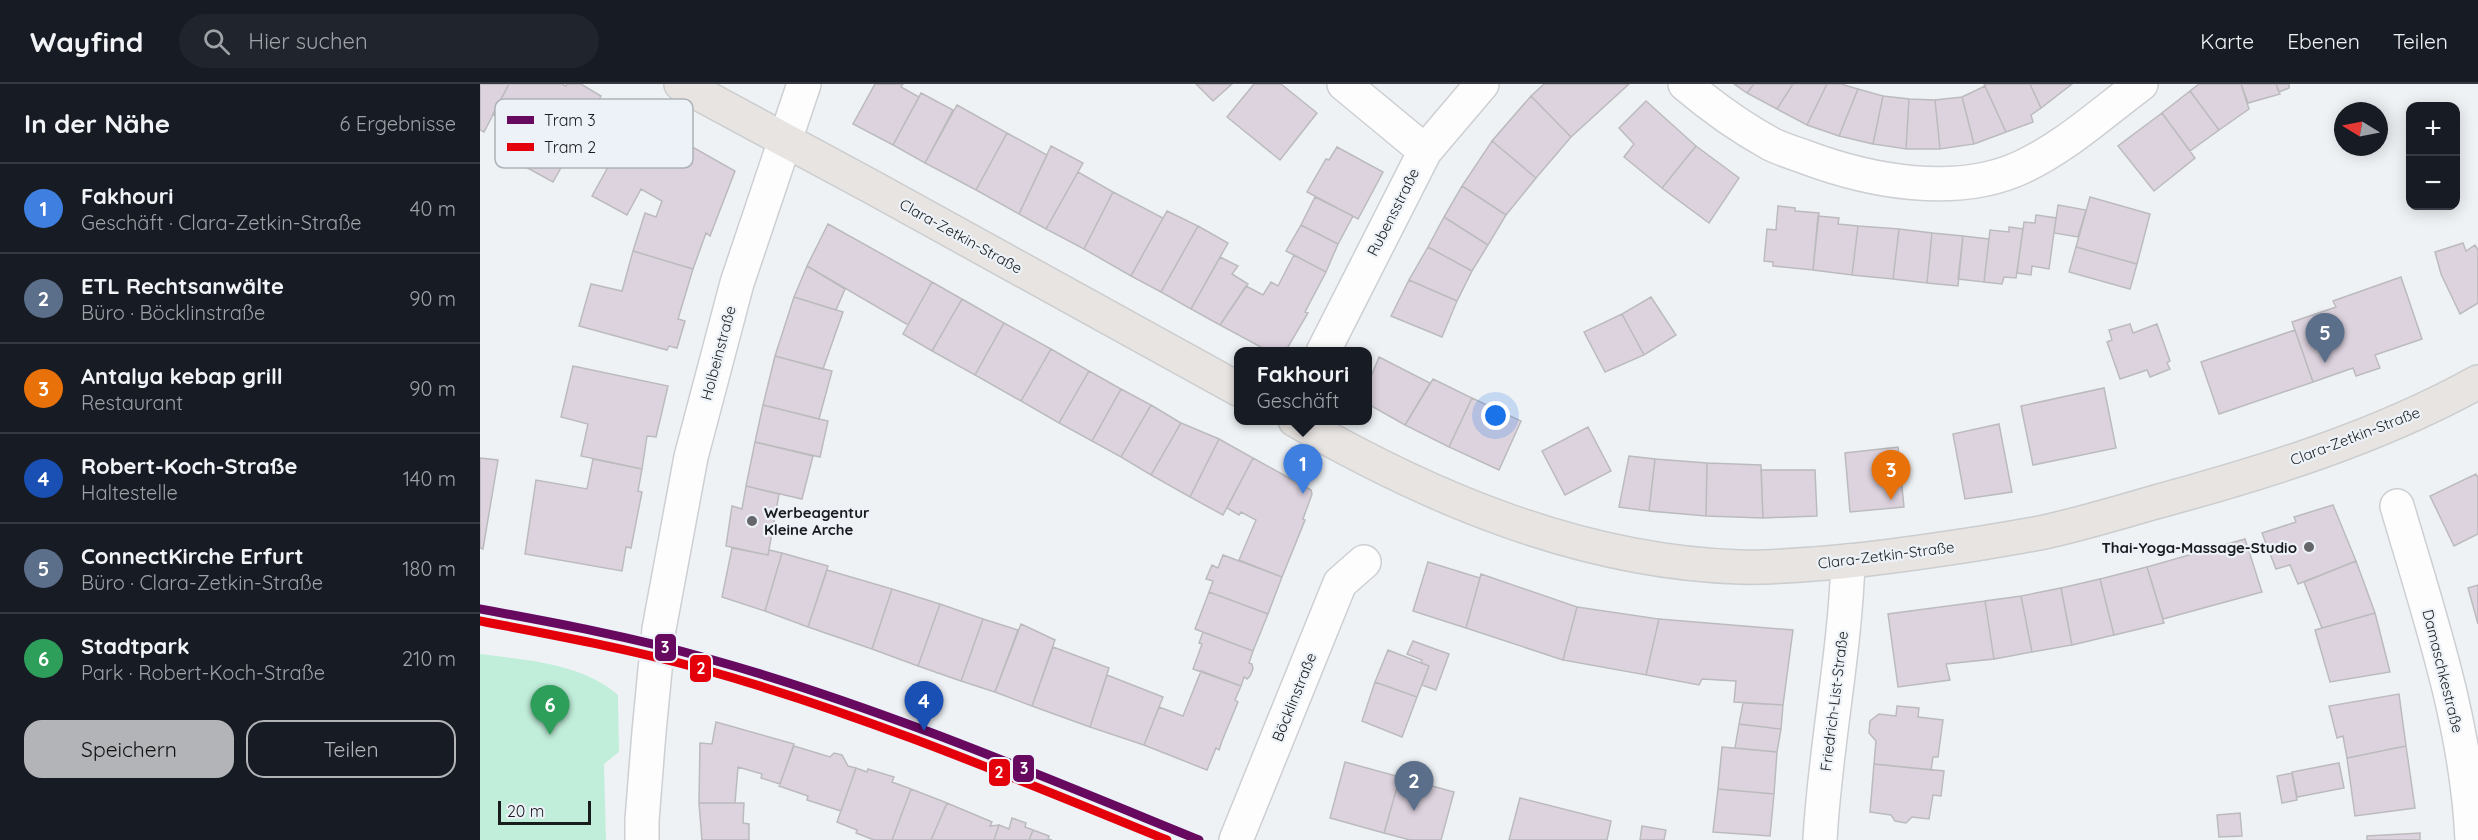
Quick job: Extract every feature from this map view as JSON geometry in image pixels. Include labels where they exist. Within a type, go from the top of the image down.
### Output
[{"type":"main road","name":"Clara-Zetkin-Straße","points":[[681,84],[1234,386]]},
{"type":"main road","name":"Clara-Zetkin-Straße","points":[[1304,425],[1345,449],[1450,500],[1549,534],[1609,549],[1700,564],[1767,567],[1920,553],[2048,532],[2220,485],[2332,447],[2439,404],[2478,382]]},
{"type":"street","name":"Holbeinstraße","points":[[642,840],[659,629],[691,457],[737,283],[804,84]]},
{"type":"street","points":[[1344,84],[1425,151]]},
{"type":"street","name":"Rubensstraße","points":[[1325,347],[1425,151],[1482,84]]},
{"type":"street","points":[[1685,84],[1727,117],[1773,145],[1834,168],[1892,180],[1936,185],[1982,179],[2020,168],[2051,151],[2141,84]]},
{"type":"street","name":"Damaschkestraße","points":[[2397,506],[2449,685],[2461,739],[2472,840]]},
{"type":"street","name":"Friedrich-List-Straße","points":[[1820,840],[1826,762],[1847,591],[1848,561]]},
{"type":"street","name":"Böcklinstraße","points":[[1236,840],[1340,583],[1364,562]]},
{"type":"green space","points":[[480,654],[534,661],[571,670],[604,684],[618,695],[619,752],[604,764],[606,840],[480,840]]},
{"type":"building","points":[[480,84],[509,84],[501,99],[495,99],[495,111],[484,132],[480,130]]},
{"type":"building","points":[[509,84],[562,84],[566,86],[567,84],[581,84],[601,96],[599,99],[501,99]]},
{"type":"building","points":[[875,84],[903,84],[901,87],[919,97],[893,145],[853,124]]},
{"type":"building","points":[[1196,84],[1232,84],[1213,101]]},
{"type":"building","points":[[1254,84],[1281,84],[1317,113],[1280,160],[1227,117]]},
{"type":"building","points":[[1544,84],[1629,84],[1571,137],[1531,96]]},
{"type":"building","points":[[1734,84],[1754,84],[1747,93]]},
{"type":"building","points":[[1754,84],[1793,84],[1777,109],[1747,93]]},
{"type":"building","points":[[1793,84],[1827,84],[1807,125],[1777,109]]},
{"type":"building","points":[[1827,84],[1841,84],[1858,89],[1839,136],[1807,125]]},
{"type":"building","points":[[1984,84],[2030,84],[2041,108],[2031,115],[2033,122],[2006,132]]},
{"type":"building","points":[[2030,84],[2072,84],[2041,108]]},
{"type":"building","points":[[2199,84],[2241,84],[2249,109],[2219,130],[2190,91]]},
{"type":"building","points":[[2241,84],[2276,84],[2280,94],[2248,103]]},
{"type":"building","points":[[2276,84],[2289,84],[2289,88],[2279,92]]},
{"type":"building","points":[[1985,86],[2006,132],[1974,144],[1962,97]]},
{"type":"building","points":[[1858,89],[1883,96],[1873,144],[1839,136]]},
{"type":"building","points":[[2190,91],[2219,130],[2190,151],[2162,113]]},
{"type":"building","points":[[921,93],[953,110],[925,163],[893,145]]},
{"type":"building","points":[[1531,96],[1571,137],[1536,178],[1492,141]]},
{"type":"building","points":[[1883,96],[1909,99],[1906,149],[1873,144]]},
{"type":"building","points":[[1962,97],[1974,144],[1940,149],[1935,100]]},
{"type":"building","points":[[1909,99],[1935,100],[1940,149],[1906,149]]},
{"type":"building","points":[[1646,101],[1696,146],[1662,188],[1624,157],[1634,144],[1619,128]]},
{"type":"building","points":[[957,105],[1007,133],[976,190],[925,163]]},
{"type":"building","points":[[2162,113],[2195,158],[2154,191],[2118,146]]},
{"type":"building","points":[[1007,133],[1047,155],[1019,214],[976,190]]},
{"type":"building","points":[[1492,141],[1536,178],[1506,215],[1462,186]]},
{"type":"building","points":[[1051,146],[1083,163],[1046,229],[1019,214]]},
{"type":"building","points":[[1696,146],[1739,178],[1709,223],[1662,188]]},
{"type":"building","points":[[693,147],[735,171],[710,236],[706,233],[693,269],[633,251],[645,213],[656,217],[662,201],[641,189],[627,215],[592,196],[608,168],[693,168]]},
{"type":"building","points":[[1337,147],[1383,172],[1358,219],[1307,192],[1326,159],[1329,160]]},
{"type":"building","points":[[527,168],[561,168],[553,182]]},
{"type":"building","points":[[1078,172],[1113,192],[1084,249],[1046,229]]},
{"type":"building","points":[[1462,186],[1506,215],[1488,245],[1444,217]]},
{"type":"building","points":[[1113,192],[1163,218],[1131,276],[1084,249]]},
{"type":"building","points":[[1315,197],[1353,216],[1338,244],[1301,225]]},
{"type":"building","points":[[2090,197],[2150,214],[2137,264],[2076,247]]},
{"type":"building","points":[[2058,205],[2086,210],[2078,237],[2054,233]]},
{"type":"building","points":[[1778,206],[1795,208],[1795,211],[1819,213],[1813,270],[1773,266],[1773,262],[1764,261],[1767,229],[1776,230]]},
{"type":"building","points":[[1167,211],[1198,226],[1161,292],[1131,276]]},
{"type":"building","points":[[2036,215],[2056,218],[2049,269],[2032,266],[2031,275],[2017,273],[2024,222],[2035,223]]},
{"type":"building","points":[[1818,216],[1839,218],[1838,224],[1858,226],[1852,275],[1813,270]]},
{"type":"building","points":[[1444,217],[1488,245],[1472,271],[1428,247]]},
{"type":"building","points":[[828,224],[932,282],[908,325],[807,266]]},
{"type":"building","points":[[1301,225],[1338,244],[1326,272],[1286,251]]},
{"type":"building","points":[[1198,226],[1228,243],[1191,309],[1161,292]]},
{"type":"building","points":[[1858,226],[1899,229],[1893,279],[1852,275]]},
{"type":"building","points":[[2009,227],[2023,229],[2016,278],[2004,277],[2002,284],[1984,282],[1990,230],[2009,232]]},
{"type":"building","points":[[1899,229],[1932,233],[1927,283],[1893,279]]},
{"type":"building","points":[[1932,233],[1963,236],[1958,286],[1927,283]]},
{"type":"building","points":[[1963,236],[1989,239],[1984,282],[1958,279]]},
{"type":"building","points":[[2463,243],[2466,251],[2475,245],[2478,250],[2478,303],[2460,314],[2441,274],[2435,252]]},
{"type":"building","points":[[1428,247],[1472,271],[1457,301],[1409,280]]},
{"type":"building","points":[[2076,247],[2137,264],[2130,289],[2069,272]]},
{"type":"building","points":[[633,251],[693,269],[678,319],[685,321],[677,348],[669,346],[667,350],[579,326],[591,284],[622,291]]},
{"type":"building","points":[[1294,255],[1326,272],[1305,312],[1308,313],[1288,347],[1261,347],[1220,325],[1246,286],[1263,295],[1271,282],[1278,286]]},
{"type":"building","points":[[1220,257],[1238,266],[1232,274],[1248,284],[1220,325],[1191,309]]},
{"type":"building","points":[[807,266],[845,289],[836,310],[794,297]]},
{"type":"building","points":[[2401,277],[2422,339],[2375,355],[2380,368],[2356,376],[2353,368],[2313,382],[2292,322],[2336,307],[2333,301]]},
{"type":"building","points":[[1409,280],[1457,301],[1442,337],[1391,316]]},
{"type":"building","points":[[932,282],[962,299],[932,351],[903,334]]},
{"type":"building","points":[[794,297],[843,312],[823,369],[775,356]]},
{"type":"building","points":[[1651,297],[1676,335],[1644,355],[1622,314]]},
{"type":"building","points":[[962,299],[1004,323],[975,375],[932,351]]},
{"type":"building","points":[[1622,314],[1644,355],[1605,372],[1584,332]]},
{"type":"building","points":[[1004,323],[1051,349],[1021,401],[975,375]]},
{"type":"building","points":[[2130,324],[2133,333],[2157,324],[2170,361],[2167,363],[2170,369],[2150,377],[2147,370],[2120,379],[2107,342],[2112,340],[2109,330]]},
{"type":"building","points":[[2295,330],[2313,382],[2219,414],[2201,362]]},
{"type":"building","points":[[1051,349],[1089,371],[1059,423],[1021,401]]},
{"type":"building","points":[[775,356],[832,371],[819,419],[763,405]]},
{"type":"building","points":[[1379,357],[1430,383],[1405,425],[1372,406],[1372,374]]},
{"type":"building","points":[[573,366],[668,386],[656,437],[647,436],[642,469],[581,456],[588,424],[561,417]]},
{"type":"building","points":[[1089,371],[1121,389],[1092,441],[1059,423]]},
{"type":"building","points":[[1433,379],[1472,398],[1449,447],[1405,425]]},
{"type":"building","points":[[2104,388],[2116,448],[2033,465],[2021,406]]},
{"type":"building","points":[[1121,389],[1151,405],[1121,457],[1092,441]]},
{"type":"building","points":[[1472,398],[1521,421],[1499,470],[1449,447]]},
{"type":"building","points":[[763,405],[828,421],[820,457],[755,442]]},
{"type":"building","points":[[1151,405],[1181,423],[1151,475],[1121,457]]},
{"type":"building","points":[[1181,423],[1219,439],[1190,497],[1151,475]]},
{"type":"building","points":[[1999,424],[2012,492],[1965,499],[1953,434]]},
{"type":"building","points":[[1588,427],[1611,471],[1565,495],[1542,451]]},
{"type":"building","points":[[1219,439],[1253,458],[1223,515],[1190,497]]},
{"type":"building","points":[[755,442],[813,456],[802,499],[746,486]]},
{"type":"building","points":[[1898,447],[1904,507],[1850,512],[1845,453]]},
{"type":"building","points":[[1629,456],[1655,459],[1649,511],[1619,507]]},
{"type":"building","points":[[480,458],[498,460],[483,549],[480,548]]},
{"type":"building","points":[[1253,458],[1311,490],[1312,494],[1303,519],[1305,520],[1282,577],[1239,560],[1256,520],[1241,512],[1239,515],[1227,508]]},
{"type":"building","points":[[593,459],[642,469],[638,491],[642,492],[631,548],[626,547],[622,571],[525,554],[536,480],[587,489]]},
{"type":"building","points":[[1655,459],[1707,463],[1706,516],[1649,511]]},
{"type":"building","points":[[1707,463],[1761,465],[1763,518],[1706,516]]},
{"type":"building","points":[[1761,470],[1815,470],[1817,516],[1763,518]]},
{"type":"building","points":[[2476,474],[2478,478],[2478,534],[2454,546],[2430,496]]},
{"type":"building","points":[[746,486],[779,494],[768,555],[726,546],[732,506],[742,509]]},
{"type":"building","name":"Thai-Yoga-Massage-Studio","points":[[2333,505],[2356,561],[2298,584],[2290,565],[2276,569],[2262,533],[2296,522],[2294,517]]},
{"type":"building","points":[[2245,539],[2262,592],[2163,619],[2147,567]]},
{"type":"building","points":[[732,548],[768,555],[769,550],[782,553],[765,611],[722,597]]},
{"type":"building","points":[[782,553],[828,566],[808,627],[765,611]]},
{"type":"building","points":[[1223,555],[1282,577],[1268,614],[1209,592],[1213,581],[1206,579],[1212,565],[1218,568]]},
{"type":"building","points":[[2356,561],[2375,613],[2322,628],[2304,582]]},
{"type":"building","points":[[1428,562],[1480,578],[1466,628],[1413,611]]},
{"type":"building","points":[[2147,567],[2164,623],[2114,635],[2100,579]]},
{"type":"building","points":[[827,570],[892,589],[872,649],[808,627]]},
{"type":"building","points":[[1481,574],[1577,607],[1563,660],[1466,628]]},
{"type":"building","points":[[2100,579],[2114,635],[2072,645],[2061,588]]},
{"type":"building","points":[[2478,585],[2478,624],[2468,588]]},
{"type":"building","points":[[2061,588],[2072,645],[2032,652],[2021,596]]},
{"type":"building","points":[[892,589],[940,604],[918,666],[872,649]]},
{"type":"building","points":[[1209,592],[1268,614],[1253,651],[1195,629]]},
{"type":"building","points":[[2021,596],[2032,652],[1994,659],[1985,601]]},
{"type":"building","points":[[1985,601],[1994,659],[1946,664],[1950,680],[1898,687],[1888,614]]},
{"type":"building","points":[[940,604],[983,619],[961,681],[918,666]]},
{"type":"building","points":[[1577,607],[1659,619],[1646,675],[1563,660]]},
{"type":"building","points":[[2375,613],[2390,672],[2330,682],[2315,630]]},
{"type":"building","points":[[983,619],[1018,630],[995,692],[961,681]]},
{"type":"building","points":[[1659,619],[1793,630],[1783,705],[1734,702],[1736,681],[1702,679],[1699,685],[1646,675]]},
{"type":"building","points":[[1021,624],[1055,640],[1032,706],[995,692]]},
{"type":"building","points":[[1203,632],[1253,651],[1249,663],[1252,664],[1253,669],[1247,679],[1244,677],[1241,686],[1193,669],[1202,644],[1199,643]]},
{"type":"building","points":[[1413,641],[1449,654],[1436,690],[1422,685],[1429,666],[1421,663],[1422,660],[1407,654]]},
{"type":"building","points":[[1053,647],[1109,668],[1090,727],[1032,706]]},
{"type":"building","points":[[1388,650],[1429,666],[1417,697],[1375,682]]},
{"type":"building","points":[[1201,671],[1241,686],[1235,700],[1238,702],[1219,750],[1216,748],[1207,770],[1144,745],[1159,707],[1183,716]]},
{"type":"building","points":[[1107,675],[1163,697],[1144,745],[1090,727]]},
{"type":"building","points":[[1375,682],[1417,697],[1402,737],[1362,721]]},
{"type":"building","points":[[2399,694],[2406,746],[2347,758],[2343,736],[2337,738],[2329,706]]},
{"type":"building","points":[[1743,703],[1783,705],[1781,729],[1739,724]]},
{"type":"building","points":[[1897,706],[1919,708],[1918,717],[1943,720],[1938,757],[1933,757],[1931,770],[1874,764],[1876,741],[1869,733],[1870,721],[1879,714],[1896,716]]},
{"type":"building","points":[[716,722],[794,744],[780,784],[761,778],[762,774],[738,767],[735,803],[699,803],[700,743],[712,744]]},
{"type":"building","points":[[1739,724],[1781,729],[1777,752],[1735,748]]},
{"type":"building","points":[[794,746],[830,757],[834,753],[842,755],[848,766],[856,768],[841,811],[807,800],[808,796],[779,786]]},
{"type":"building","points":[[2406,746],[2415,808],[2355,816],[2347,758]]},
{"type":"building","points":[[1722,747],[1777,752],[1774,794],[1718,789]]},
{"type":"building","points":[[1345,762],[1400,777],[1384,833],[1330,818]]},
{"type":"building","points":[[2339,763],[2344,788],[2297,797],[2292,772]]},
{"type":"building","points":[[1874,764],[1944,771],[1941,796],[1933,795],[1929,819],[1912,817],[1906,823],[1895,821],[1891,815],[1870,812]]},
{"type":"building","points":[[856,768],[894,777],[892,782],[911,789],[892,840],[874,840],[837,822]]},
{"type":"building","points":[[2292,773],[2297,800],[2282,803],[2277,776]]},
{"type":"building","points":[[1400,777],[1454,792],[1441,840],[1410,840],[1384,833]]},
{"type":"building","points":[[911,789],[947,803],[931,840],[892,840]]},
{"type":"building","points":[[1718,789],[1774,794],[1770,836],[1713,832]]},
{"type":"building","points":[[1520,798],[1611,821],[1607,840],[1509,840]]},
{"type":"building","points":[[699,803],[744,803],[743,823],[749,824],[749,840],[702,840]]},
{"type":"building","points":[[947,803],[992,822],[990,826],[999,825],[994,840],[931,840]]},
{"type":"building","points":[[2240,813],[2242,836],[2219,837],[2217,815]]},
{"type":"building","points":[[1012,818],[1026,823],[1025,827],[1033,830],[1029,840],[994,840],[999,825],[1009,829]]},
{"type":"building","points":[[1642,826],[1666,830],[1664,840],[1640,840]]},
{"type":"building","points":[[1033,830],[1049,836],[1048,839],[1052,840],[1029,840]]},
{"type":"building","points":[[2420,833],[2420,840],[2367,840],[2367,836]]},
{"type":"tram line","name":"3","points":[[480,609],[650,643],[832,697],[955,742],[1199,840]]},
{"type":"tram line","name":"2","points":[[480,621],[647,655],[761,686],[879,726],[1167,840]]},
{"type":"place","name":"ConnectKirche Erfurt","points":[[2325,363]]},
{"type":"place","name":"Fakhouri","points":[[1303,494]]},
{"type":"place","name":"Antalya kebap grill","points":[[1891,500]]},
{"type":"place","name":"Werbeagentur Kleine Arche","points":[[752,521]]},
{"type":"place","name":"Thai-Yoga-Massage-Studio","points":[[2309,547]]},
{"type":"place","name":"Robert-Koch-Straße","points":[[924,731]]},
{"type":"place","name":"Stadtpark","points":[[550,735]]},
{"type":"place","name":"ETL Rechtsanwälte","points":[[1414,811]]}]
